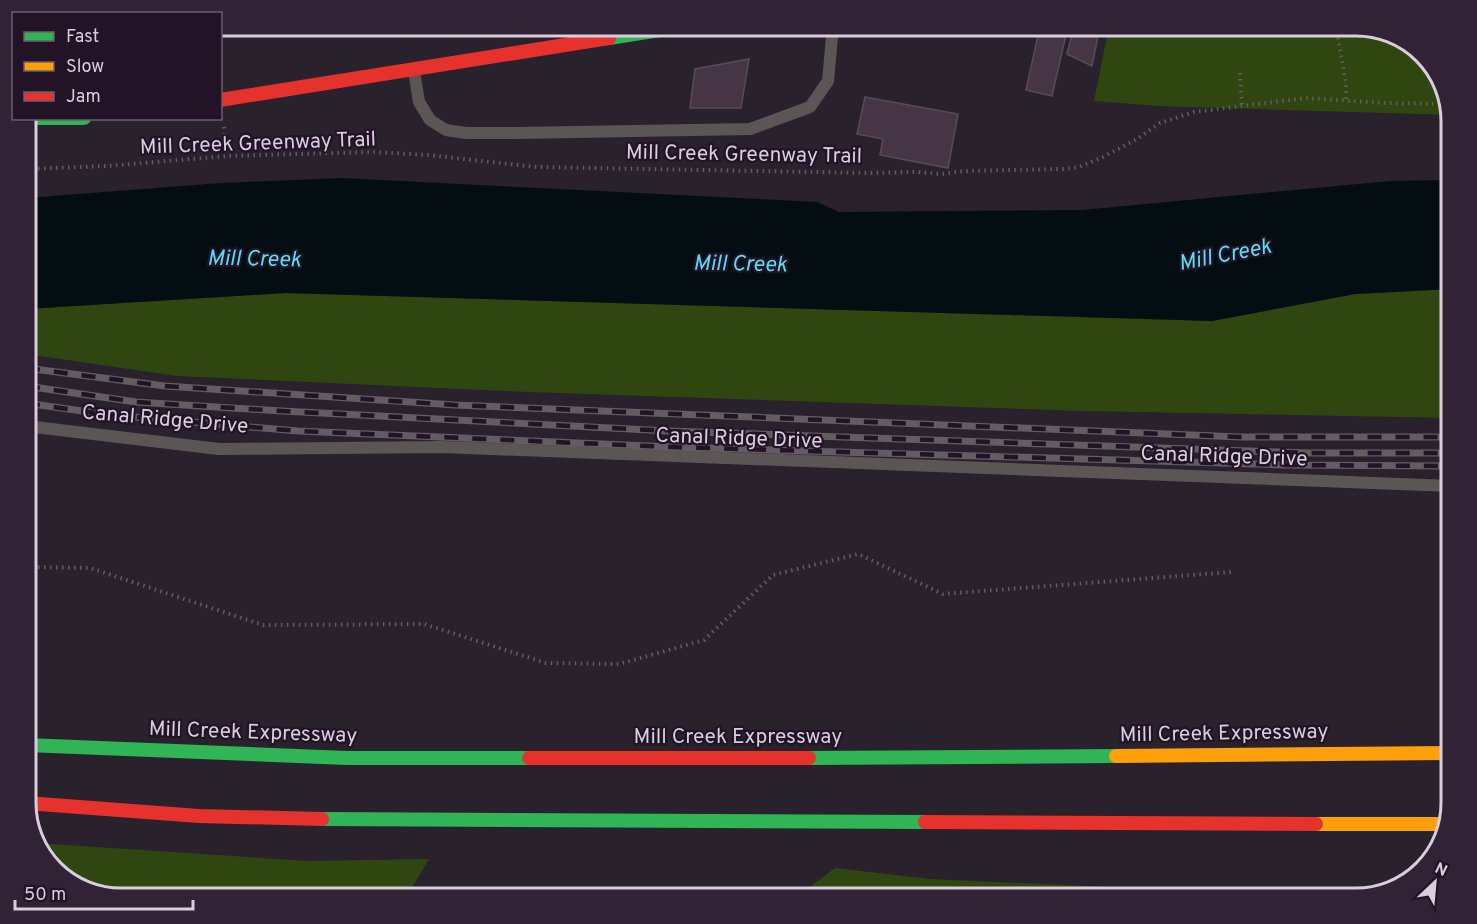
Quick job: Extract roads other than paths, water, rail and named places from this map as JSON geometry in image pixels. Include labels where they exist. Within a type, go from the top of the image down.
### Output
[{"type":"main road","points":[[222,100],[622,36]]},
{"type":"main road","name":"Mill Creek Expressway","points":[[36,745],[347,758],[869,758],[1441,753]]},
{"type":"main road","points":[[36,804],[199,816],[358,819],[1438,824]]},
{"type":"lane","points":[[414,69],[419,102],[430,120],[446,130],[466,133],[517,133],[750,129],[810,107],[828,81],[832,36]]},
{"type":"lane","name":"Canal Ridge Drive","points":[[36,427],[219,449],[442,447],[1441,486]]},
{"type":"water","name":"Mill Creek","points":[[342,178],[817,202],[839,212],[1082,210],[1390,181],[1441,180],[1441,290],[1355,294],[1212,321],[286,293],[36,308],[36,197],[221,183]]},
{"type":"railway","points":[[36,369],[165,386],[455,405],[1240,437],[1441,437]]},
{"type":"railway","points":[[36,387],[136,402],[669,431],[1309,453],[1441,453]]},
{"type":"railway","points":[[36,404],[110,415],[298,431],[672,447],[1286,465],[1441,466]]}]
